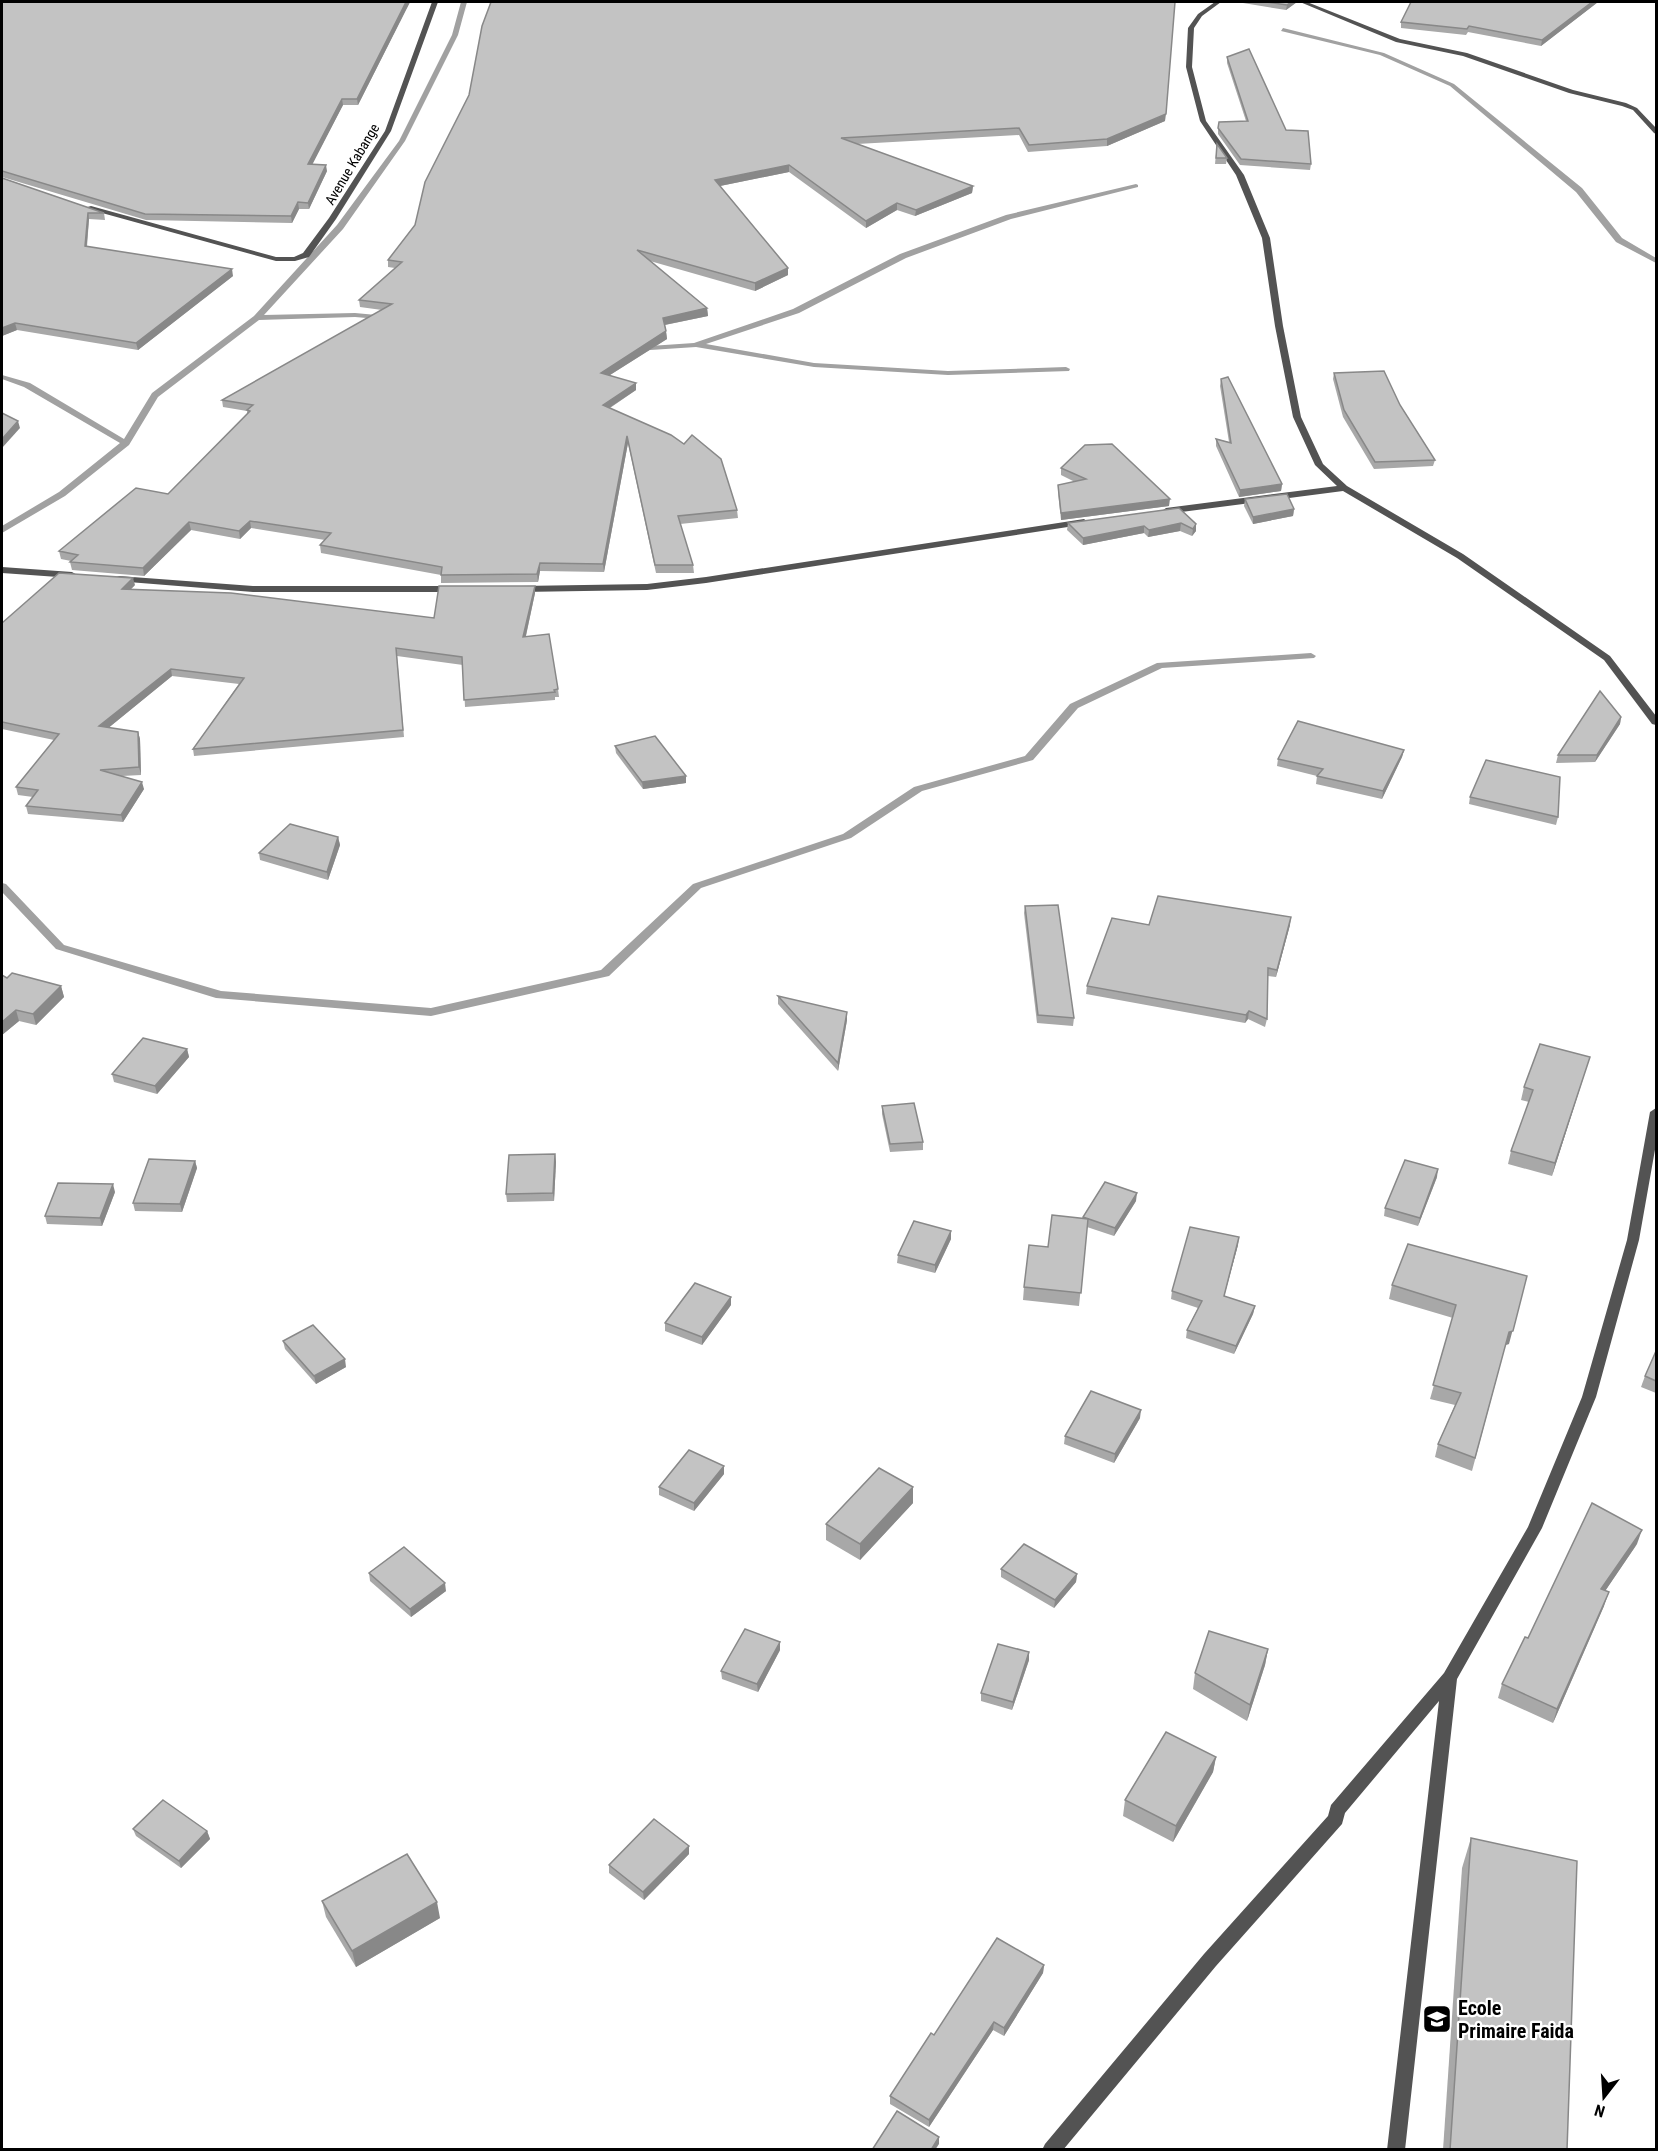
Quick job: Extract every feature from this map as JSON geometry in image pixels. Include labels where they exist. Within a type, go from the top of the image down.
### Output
[{"type":"street","name":"Avenue Kabange","points":[[78,205],[276,259],[295,259],[306,255],[332,219],[387,131],[435,2]]},
{"type":"street","points":[[1218,2],[1200,15],[1191,28],[1189,67],[1191,77],[1203,121],[1240,175],[1266,238],[1289,384],[1305,440],[1319,465],[1344,488],[1460,556],[1607,658],[1656,722]]},
{"type":"street","points":[[1303,2],[1398,41],[1465,54],[1571,92],[1624,104],[1635,109],[1656,132]]},
{"type":"street","points":[[1159,512],[1344,488]]},
{"type":"street","points":[[506,589],[670,584],[1090,521]]},
{"type":"street","points":[[2,570],[85,576]]},
{"type":"street","points":[[109,578],[253,589],[461,589]]},
{"type":"street","points":[[1051,2150],[1210,1960],[1336,1819],[1337,1810],[1449,1678],[1535,1528],[1589,1397],[1633,1240],[1656,1112]]},
{"type":"street","points":[[1396,2150],[1449,1678]]},
{"type":"building","points":[[2,2],[406,2],[357,99],[342,99],[308,164],[326,165],[308,203],[298,202],[291,216],[145,214],[2,171]]},
{"type":"building","points":[[491,2],[1175,2],[1166,114],[1107,139],[1029,145],[1019,128],[841,138],[973,186],[916,210],[897,203],[866,221],[789,165],[715,180],[788,268],[755,283],[637,250],[707,308],[663,318],[666,331],[601,373],[636,383],[603,405],[671,435],[684,444],[692,435],[721,459],[737,510],[678,516],[693,565],[655,565],[627,436],[603,564],[540,563],[537,574],[441,575],[442,567],[320,545],[331,533],[250,521],[239,531],[189,522],[143,568],[70,562],[78,555],[59,551],[136,488],[168,494],[250,411],[247,410],[253,405],[222,400],[392,304],[359,300],[402,262],[388,260],[415,225],[425,182],[469,95],[482,26]]},
{"type":"building","points":[[1266,2],[1291,2],[1287,5]]},
{"type":"building","points":[[1411,2],[1592,2],[1542,40],[1469,26],[1467,29],[1401,22]]},
{"type":"building","points":[[1249,49],[1286,130],[1308,131],[1311,164],[1241,159],[1218,128],[1219,122],[1248,121],[1227,57]]},
{"type":"building","points":[[1217,144],[1227,158],[1216,158]]},
{"type":"building","points":[[2,178],[104,213],[88,213],[85,246],[232,269],[136,343],[15,323],[2,328]]},
{"type":"building","points":[[1384,371],[1400,405],[1435,460],[1375,462],[1344,410],[1334,373]]},
{"type":"building","points":[[1228,377],[1282,484],[1240,490],[1216,439],[1231,443],[1221,379]]},
{"type":"building","points":[[2,413],[18,421],[2,439]]},
{"type":"building","points":[[1112,444],[1170,499],[1061,513],[1058,485],[1086,479],[1061,468],[1085,445]]},
{"type":"building","points":[[1287,494],[1294,509],[1253,517],[1245,499]]},
{"type":"building","points":[[1179,508],[1196,524],[1193,529],[1181,523],[1149,530],[1144,526],[1083,538],[1068,523]]},
{"type":"building","points":[[59,573],[133,578],[122,589],[231,593],[434,618],[439,586],[535,586],[523,637],[549,634],[558,689],[554,690],[555,692],[464,700],[462,657],[396,648],[403,730],[193,749],[244,678],[171,669],[99,726],[138,732],[139,767],[100,770],[142,782],[121,815],[26,806],[38,790],[16,787],[59,734],[2,722],[2,623]]},
{"type":"building","points":[[1600,691],[1621,717],[1597,755],[1558,755]]},
{"type":"building","points":[[1298,721],[1404,750],[1383,791],[1317,776],[1323,769],[1278,759]]},
{"type":"building","points":[[655,736],[686,776],[642,782],[615,746]]},
{"type":"building","points":[[1486,760],[1560,777],[1558,817],[1470,797]]},
{"type":"building","points":[[290,824],[338,837],[327,872],[259,853]]},
{"type":"building","points":[[1158,896],[1291,917],[1277,970],[1268,968],[1267,1019],[1249,1011],[1246,1015],[1087,986],[1112,918],[1149,925]]},
{"type":"building","points":[[1058,905],[1074,1018],[1038,1015],[1025,906]]},
{"type":"building","points":[[12,973],[61,986],[33,1014],[16,1010],[2,1022],[2,975],[7,978]]},
{"type":"building","points":[[778,996],[847,1012],[838,1063]]},
{"type":"building","points":[[143,1038],[187,1049],[155,1086],[112,1074]]},
{"type":"building","points":[[1540,1044],[1590,1057],[1555,1163],[1511,1151],[1533,1090],[1524,1087]]},
{"type":"building","points":[[914,1103],[923,1142],[890,1144],[882,1106]]},
{"type":"building","points":[[555,1154],[553,1193],[506,1194],[509,1155]]},
{"type":"building","points":[[149,1159],[195,1161],[180,1204],[133,1203]]},
{"type":"building","points":[[1405,1160],[1438,1169],[1420,1218],[1385,1208]]},
{"type":"building","points":[[1105,1182],[1137,1193],[1115,1228],[1083,1217]]},
{"type":"building","points":[[58,1183],[113,1184],[100,1218],[45,1216]]},
{"type":"building","points":[[1052,1215],[1088,1219],[1081,1293],[1024,1287],[1029,1245],[1048,1247]]},
{"type":"building","points":[[914,1221],[951,1231],[935,1265],[898,1255]]},
{"type":"building","points":[[1190,1227],[1239,1237],[1224,1296],[1255,1306],[1236,1346],[1187,1330],[1202,1301],[1172,1291]]},
{"type":"building","points":[[1408,1244],[1527,1276],[1513,1331],[1509,1332],[1475,1458],[1438,1444],[1461,1393],[1433,1385],[1456,1305],[1392,1285]]},
{"type":"building","points":[[695,1283],[731,1297],[702,1337],[665,1323]]},
{"type":"building","points":[[313,1325],[345,1359],[314,1376],[283,1341]]},
{"type":"building","points":[[1656,1351],[1656,1381],[1645,1376]]},
{"type":"building","points":[[1091,1391],[1141,1410],[1115,1454],[1065,1436]]},
{"type":"building","points":[[689,1450],[724,1466],[694,1503],[659,1487]]},
{"type":"building","points":[[879,1468],[913,1487],[860,1544],[826,1524]]},
{"type":"building","points":[[1592,1503],[1642,1530],[1601,1589],[1609,1592],[1557,1709],[1502,1684],[1525,1637],[1528,1638]]},
{"type":"building","points":[[1024,1544],[1077,1574],[1055,1600],[1001,1569]]},
{"type":"building","points":[[404,1547],[445,1583],[410,1609],[369,1573]]},
{"type":"building","points":[[745,1629],[780,1642],[757,1684],[721,1671]]},
{"type":"building","points":[[1209,1631],[1268,1649],[1250,1705],[1195,1673]]},
{"type":"building","points":[[998,1644],[1029,1652],[1013,1702],[981,1693]]},
{"type":"building","points":[[1166,1732],[1216,1757],[1176,1826],[1125,1800]]},
{"type":"building","points":[[163,1800],[207,1831],[179,1861],[133,1829]]},
{"type":"building","points":[[654,1819],[689,1846],[643,1892],[609,1865]]},
{"type":"building","points":[[1471,1838],[1577,1861],[1567,2150],[1450,2150]]},
{"type":"building","points":[[407,1854],[437,1902],[352,1951],[322,1901]]},
{"type":"building","points":[[997,1938],[1044,1965],[1004,2028],[994,2022],[929,2120],[890,2096],[931,2033],[934,2035]]},
{"type":"building","points":[[897,2111],[939,2137],[931,2150],[872,2150]]},
{"type":"waterway","points":[[257,318],[340,227],[402,141],[455,35],[464,2]]},
{"type":"waterway","points":[[1283,30],[1382,54],[1452,85],[1579,190],[1619,240],[1656,261]]},
{"type":"waterway","points":[[635,349],[695,345],[796,311],[903,256],[1009,217],[1136,186]]},
{"type":"waterway","points":[[257,318],[355,315],[387,318]]},
{"type":"waterway","points":[[126,443],[155,395],[257,318]]},
{"type":"waterway","points":[[697,345],[814,365],[948,373],[1066,369]]},
{"type":"waterway","points":[[2,377],[27,385],[126,443]]},
{"type":"waterway","points":[[2,530],[62,494],[126,443]]},
{"type":"waterway","points":[[2,886],[60,947],[220,995],[431,1012],[605,973],[697,886],[847,836],[918,789],[1029,758],[1074,706],[1160,665],[1311,656]]},
{"type":"place","name":"Ecole Primaire Faida","points":[[1437,2019]]}]
